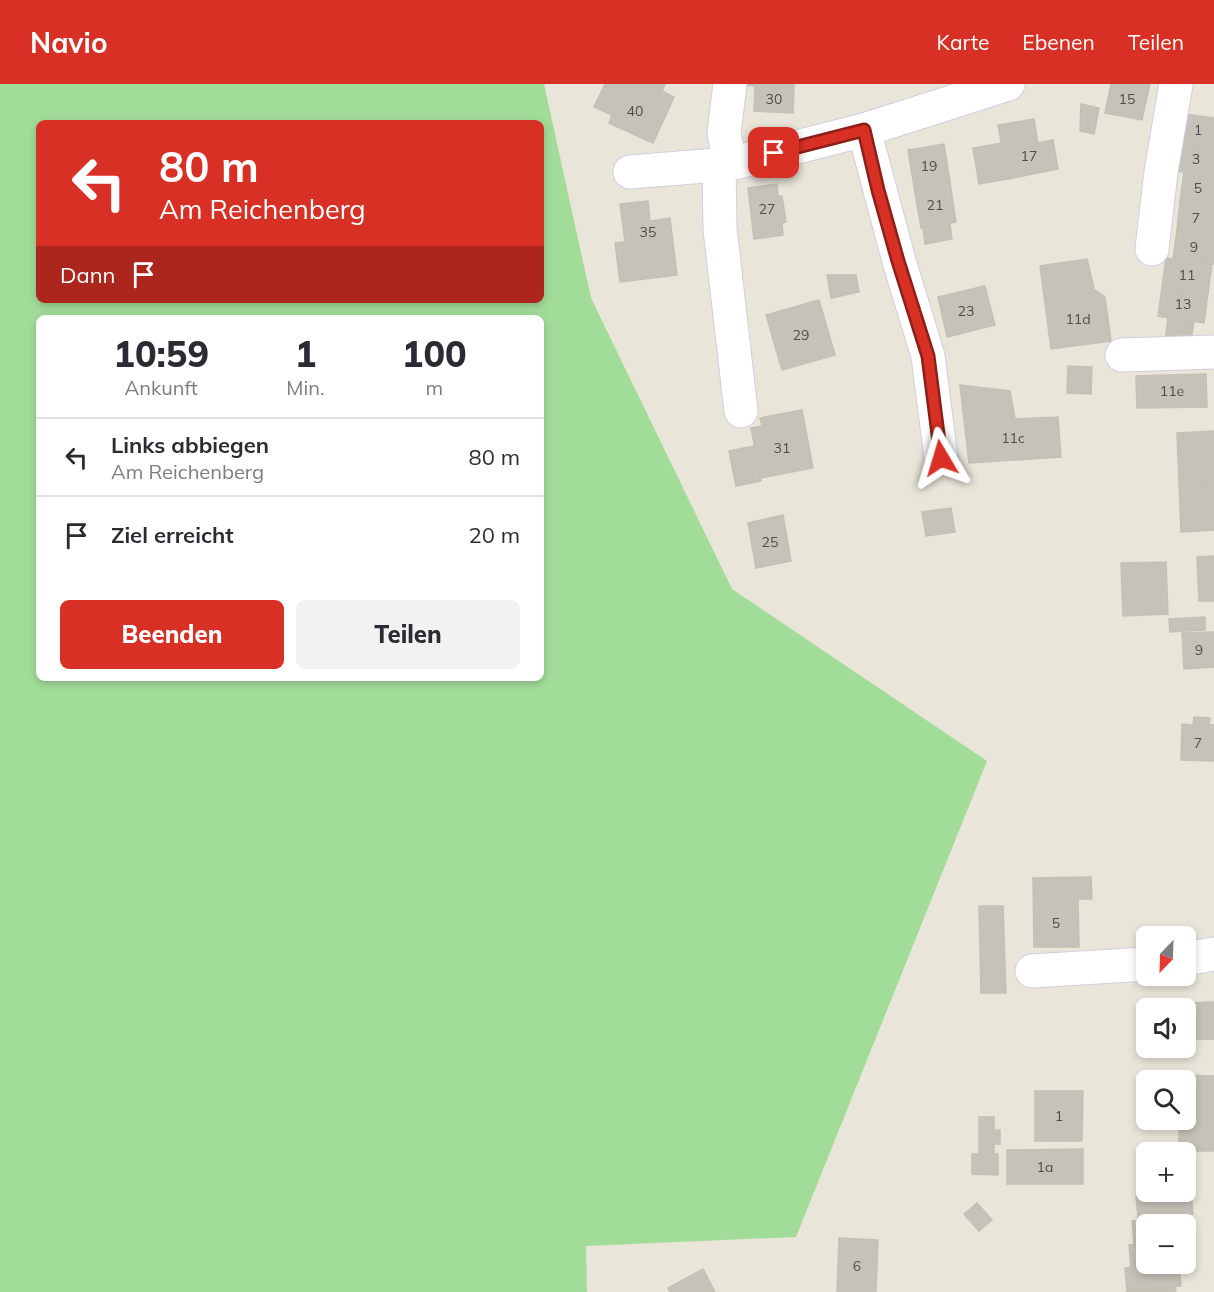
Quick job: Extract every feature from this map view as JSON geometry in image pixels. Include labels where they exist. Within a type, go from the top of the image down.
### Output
[{"type":"street","points":[[730,84],[724,133],[720,230],[741,411]]},
{"type":"street","points":[[630,172],[724,164],[864,130],[1008,84]]},
{"type":"street","points":[[1152,249],[1161,172],[1176,84]]},
{"type":"street","points":[[864,130],[898,261],[928,356],[941,458]]},
{"type":"street","points":[[1122,355],[1214,352]]},
{"type":"street","points":[[1196,957],[1214,954]]},
{"type":"street","points":[[1032,971],[1136,965]]},
{"type":"green space","points":[[0,84],[544,84],[591,298],[732,589],[987,761],[796,1237],[586,1246],[587,1292],[0,1292]]},
{"type":"building","points":[[605,84],[665,84],[662,91],[674,97],[653,143],[609,123],[612,115],[594,107]]},
{"type":"building","points":[[744,84],[794,84],[793,113],[754,111],[755,86]]},
{"type":"building","points":[[1111,84],[1150,84],[1142,120],[1105,113]]},
{"type":"building","points":[[1081,104],[1099,108],[1094,134],[1080,131]]},
{"type":"building","points":[[1184,114],[1214,118],[1214,147],[1180,143]]},
{"type":"building","points":[[1034,119],[1038,143],[1053,140],[1058,169],[1008,179],[998,125]]},
{"type":"building","points":[[1001,143],[1008,179],[979,184],[973,148]]},
{"type":"building","points":[[1180,143],[1214,147],[1214,176],[1177,171]]},
{"type":"building","points":[[944,144],[950,182],[914,187],[908,150]]},
{"type":"building","points":[[1184,172],[1214,176],[1214,205],[1180,201]]},
{"type":"building","points":[[950,182],[956,222],[921,228],[914,187]]},
{"type":"building","points":[[777,184],[778,196],[782,196],[786,222],[782,223],[783,235],[754,239],[748,188]]},
{"type":"building","points":[[648,201],[650,221],[670,218],[677,275],[620,282],[615,243],[625,242],[620,204]]},
{"type":"building","points":[[1180,201],[1214,205],[1214,235],[1177,230]]},
{"type":"building","points":[[950,224],[952,239],[925,244],[923,228]]},
{"type":"building","points":[[1177,230],[1214,235],[1214,264],[1173,259]]},
{"type":"building","points":[[1166,258],[1212,264],[1208,293],[1162,287]]},
{"type":"building","points":[[1087,259],[1094,289],[1105,297],[1111,341],[1051,349],[1040,266]]},
{"type":"building","points":[[827,275],[856,275],[859,292],[831,298]]},
{"type":"building","points":[[985,286],[995,325],[947,337],[938,297]]},
{"type":"building","points":[[1162,287],[1208,293],[1204,323],[1158,316]]},
{"type":"building","points":[[819,300],[835,355],[782,370],[766,315]]},
{"type":"building","points":[[1168,318],[1194,322],[1190,346],[1165,342]]},
{"type":"building","points":[[1068,366],[1092,367],[1091,394],[1067,393]]},
{"type":"building","points":[[1206,374],[1207,407],[1137,408],[1136,376]]},
{"type":"building","points":[[960,385],[1010,391],[1015,419],[1058,417],[1061,457],[969,463]]},
{"type":"building","points":[[802,410],[813,468],[761,478],[751,428],[762,426],[760,418]]},
{"type":"building","points":[[1214,431],[1214,481],[1179,482],[1177,433]]},
{"type":"building","points":[[754,446],[761,481],[736,486],[729,451]]},
{"type":"building","points":[[1214,481],[1214,530],[1181,532],[1179,482]]},
{"type":"building","points":[[951,508],[955,532],[926,536],[922,512]]},
{"type":"building","points":[[783,515],[791,561],[756,568],[748,523]]},
{"type":"building","points":[[1214,556],[1214,601],[1199,601],[1197,557]]},
{"type":"building","points":[[1166,562],[1168,614],[1123,616],[1121,563]]},
{"type":"building","points":[[1205,617],[1205,630],[1170,632],[1169,619]]},
{"type":"building","points":[[1214,632],[1214,667],[1184,669],[1182,633]]},
{"type":"building","points":[[1194,717],[1210,718],[1209,725],[1214,725],[1214,761],[1181,760],[1182,724],[1193,725]]},
{"type":"building","points":[[1091,877],[1092,899],[1078,899],[1079,947],[1034,947],[1033,878]]},
{"type":"building","points":[[979,906],[1003,906],[1006,993],[981,993]]},
{"type":"building","points":[[1214,1002],[1214,1039],[1196,1040],[1196,1003]]},
{"type":"building","points":[[1196,1075],[1214,1076],[1214,1151],[1196,1151],[1196,1142],[1179,1142],[1179,1130],[1196,1130]]},
{"type":"building","points":[[1035,1091],[1083,1091],[1082,1141],[1035,1141]]},
{"type":"building","points":[[979,1117],[994,1117],[994,1130],[1000,1130],[1000,1144],[994,1144],[994,1154],[998,1154],[998,1175],[972,1174],[972,1154],[979,1154]]},
{"type":"building","points":[[1083,1149],[1083,1184],[1007,1184],[1007,1150]]},
{"type":"building","points":[[1137,1202],[1192,1202],[1193,1214],[1138,1214]]},
{"type":"building","points":[[977,1203],[992,1220],[979,1231],[964,1214]]},
{"type":"building","points":[[1132,1221],[1136,1221],[1136,1244],[1134,1244]]},
{"type":"building","points":[[839,1238],[878,1240],[876,1292],[837,1292]]},
{"type":"building","points":[[1136,1244],[1136,1267],[1131,1267],[1129,1245]]},
{"type":"building","points":[[1136,1267],[1136,1274],[1180,1274],[1181,1286],[1127,1291],[1125,1268]]},
{"type":"building","points":[[703,1269],[715,1292],[670,1292],[668,1288]]},
{"type":"building","points":[[1175,1287],[1176,1292],[1125,1292]]},
{"type":"route","points":[[774,153],[864,130],[898,261],[928,356],[941,458]]}]
